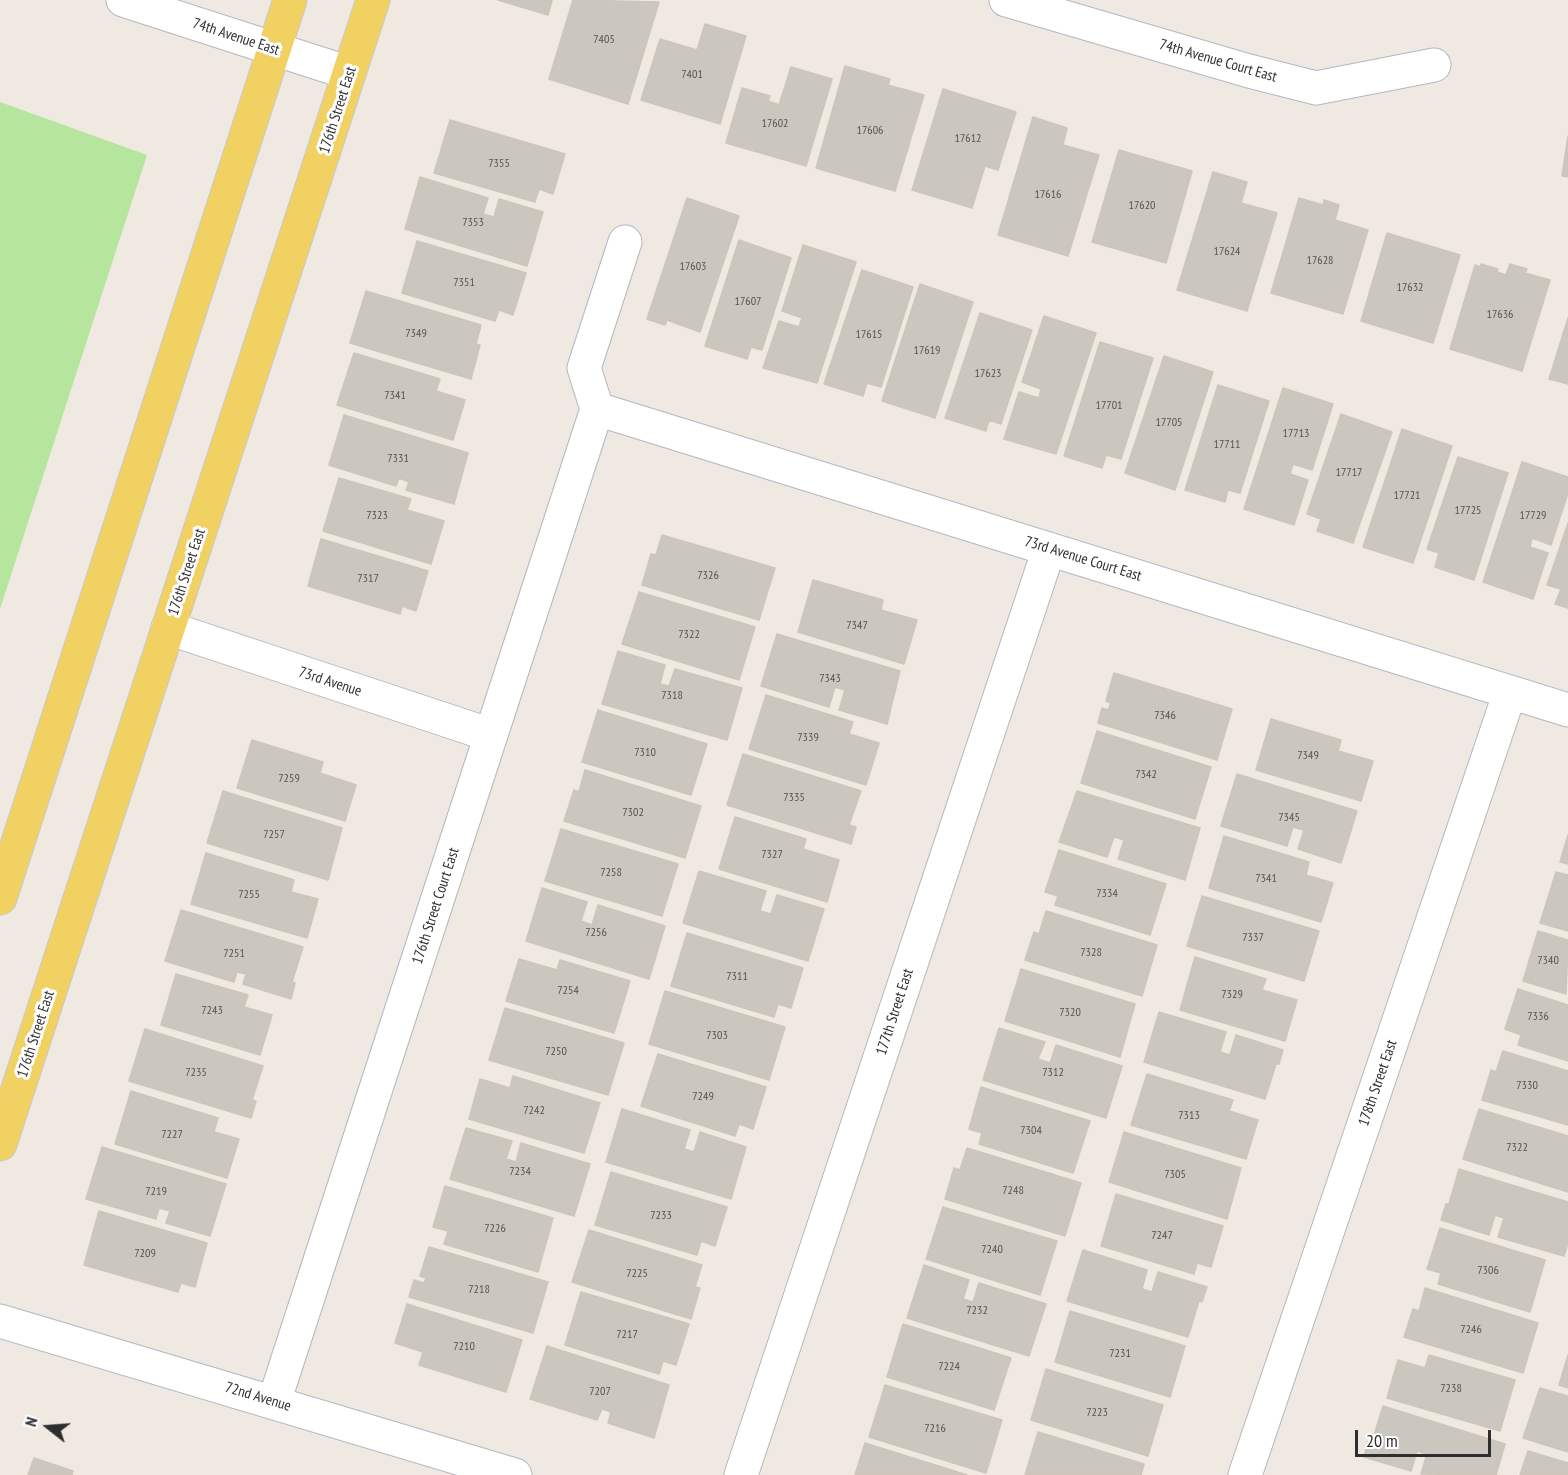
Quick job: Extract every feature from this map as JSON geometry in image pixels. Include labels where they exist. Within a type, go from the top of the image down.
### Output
[{"type":"main road","points":[[0,898],[290,0]]},
{"type":"main road","name":"176th Street East","points":[[0,1144],[373,0]]},
{"type":"street","name":"74th Avenue East","points":[[123,0],[350,73]]},
{"type":"street","name":"74th Avenue Court East","points":[[1006,0],[1249,71],[1316,88],[1434,65]]},
{"type":"street","points":[[597,409],[584,368],[625,242]]},
{"type":"street","name":"73rd Avenue Court East","points":[[597,409],[1568,710]]},
{"type":"street","name":"176th Street Court East","points":[[274,1402],[597,409]]},
{"type":"street","name":"177th Street East","points":[[741,1475],[1049,549]]},
{"type":"street","name":"73rd Avenue","points":[[168,628],[491,735]]},
{"type":"street","name":"178th Street East","points":[[1245,1475],[1510,692]]},
{"type":"street","name":"72nd Avenue","points":[[0,1321],[515,1475]]},
{"type":"green space","points":[[0,102],[147,155],[0,609]]},
{"type":"building","points":[[498,0],[552,0],[548,15]]},
{"type":"building","points":[[573,0],[659,2],[628,104],[549,79]]},
{"type":"building","points":[[705,24],[746,36],[720,124],[641,100],[660,39],[697,50]]},
{"type":"building","points":[[845,66],[890,79],[888,85],[924,95],[895,191],[816,168]]},
{"type":"building","points":[[791,67],[832,79],[806,166],[726,143],[742,88],[770,96],[768,101],[779,105]]},
{"type":"building","points":[[943,89],[1016,112],[998,170],[985,166],[972,208],[912,190]]},
{"type":"building","points":[[1033,117],[1067,128],[1063,145],[1099,155],[1068,256],[998,235]]},
{"type":"building","points":[[450,120],[565,154],[553,194],[539,189],[535,202],[434,173]]},
{"type":"building","points":[[1568,136],[1568,177],[1562,176]]},
{"type":"building","points":[[1119,150],[1192,171],[1166,263],[1092,242]]},
{"type":"building","points":[[1213,172],[1247,182],[1241,203],[1277,213],[1247,311],[1177,290]]},
{"type":"building","points":[[420,177],[488,198],[483,214],[494,217],[499,199],[543,212],[527,266],[405,229]]},
{"type":"building","points":[[687,198],[739,216],[700,332],[667,320],[665,325],[647,319]]},
{"type":"building","points":[[1299,198],[1323,205],[1324,200],[1339,205],[1335,220],[1368,230],[1343,314],[1271,293]]},
{"type":"building","points":[[1387,233],[1460,255],[1433,343],[1361,321]]},
{"type":"building","points":[[739,240],[791,258],[762,350],[751,347],[747,359],[705,346]]},
{"type":"building","points":[[417,241],[526,273],[513,315],[499,310],[495,321],[402,293]]},
{"type":"building","points":[[803,245],[856,262],[817,383],[763,368],[779,321],[799,327],[802,318],[782,311]]},
{"type":"building","points":[[1481,264],[1498,269],[1497,272],[1506,275],[1510,264],[1527,269],[1525,273],[1550,280],[1522,371],[1450,349],[1475,265],[1480,267]]},
{"type":"building","points":[[862,270],[913,287],[881,387],[867,383],[863,396],[824,384]]},
{"type":"building","points":[[920,284],[973,302],[935,418],[882,401]]},
{"type":"building","points":[[366,291],[481,325],[476,344],[480,345],[471,379],[350,343]]},
{"type":"building","points":[[980,313],[1032,330],[1001,424],[989,420],[986,431],[945,418]]},
{"type":"building","points":[[1044,316],[1096,333],[1056,454],[1004,439],[1019,392],[1039,398],[1041,389],[1022,382]]},
{"type":"building","points":[[1568,318],[1568,384],[1549,379]]},
{"type":"building","points":[[1100,342],[1153,358],[1121,459],[1106,455],[1102,468],[1064,456]]},
{"type":"building","points":[[354,353],[440,379],[436,391],[465,400],[453,440],[337,405]]},
{"type":"building","points":[[1164,356],[1213,372],[1175,490],[1125,473]]},
{"type":"building","points":[[1218,385],[1269,401],[1240,493],[1228,490],[1225,502],[1185,490]]},
{"type":"building","points":[[1283,388],[1333,404],[1312,470],[1293,464],[1290,474],[1308,480],[1294,525],[1244,509]]},
{"type":"building","points":[[1341,414],[1392,432],[1353,543],[1317,531],[1321,519],[1307,514]]},
{"type":"building","points":[[344,415],[468,453],[454,504],[406,490],[409,482],[399,478],[396,486],[329,465]]},
{"type":"building","points":[[1402,429],[1452,446],[1413,563],[1363,547]]},
{"type":"building","points":[[1458,457],[1508,473],[1474,580],[1435,567],[1439,553],[1427,549]]},
{"type":"building","points":[[1522,462],[1568,477],[1568,493],[1551,545],[1532,538],[1530,547],[1548,553],[1533,599],[1483,582]]},
{"type":"building","points":[[339,478],[411,499],[407,510],[444,521],[431,564],[323,531]]},
{"type":"building","points":[[1568,523],[1568,608],[1555,604],[1561,589],[1547,585]]},
{"type":"building","points":[[662,535],[775,568],[759,620],[642,585],[651,554],[656,555]]},
{"type":"building","points":[[321,539],[428,571],[416,611],[402,606],[400,614],[308,586]]},
{"type":"building","points":[[813,580],[883,600],[881,610],[917,620],[904,664],[798,632]]},
{"type":"building","points":[[639,592],[755,627],[739,680],[622,644]]},
{"type":"building","points":[[777,634],[900,671],[887,724],[839,710],[845,690],[835,687],[829,707],[761,686]]},
{"type":"building","points":[[618,651],[665,665],[660,684],[669,686],[675,669],[742,688],[727,740],[602,704]]},
{"type":"building","points":[[1114,673],[1232,709],[1217,760],[1098,723],[1102,708],[1108,710],[1111,703],[1106,701]]},
{"type":"building","points":[[766,695],[853,722],[849,734],[879,743],[866,785],[749,749]]},
{"type":"building","points":[[598,710],[707,744],[691,795],[582,762]]},
{"type":"building","points":[[1271,719],[1341,740],[1338,751],[1373,761],[1361,801],[1256,770]]},
{"type":"building","points":[[1097,731],[1211,767],[1195,819],[1081,783]]},
{"type":"building","points":[[252,740],[323,762],[320,773],[356,785],[345,821],[237,788]]},
{"type":"building","points":[[743,754],[861,791],[849,825],[856,827],[851,844],[727,805]]},
{"type":"building","points":[[585,770],[701,806],[685,858],[564,821],[574,790],[579,792]]},
{"type":"building","points":[[1237,774],[1357,811],[1341,863],[1298,849],[1304,830],[1293,827],[1287,846],[1221,826]]},
{"type":"building","points":[[223,791],[342,828],[328,880],[207,843]]},
{"type":"building","points":[[1077,791],[1200,828],[1185,880],[1118,859],[1124,840],[1114,837],[1107,857],[1059,842]]},
{"type":"building","points":[[735,817],[806,839],[803,849],[839,860],[827,902],[719,869]]},
{"type":"building","points":[[561,829],[678,864],[662,916],[545,881]]},
{"type":"building","points":[[1568,835],[1568,864],[1560,862]]},
{"type":"building","points":[[1224,836],[1309,862],[1306,875],[1333,883],[1321,922],[1209,888]]},
{"type":"building","points":[[1059,850],[1166,884],[1150,935],[1055,905],[1058,896],[1045,892]]},
{"type":"building","points":[[206,853],[294,880],[291,892],[318,899],[307,938],[191,904]]},
{"type":"building","points":[[699,871],[766,891],[760,911],[771,914],[777,895],[824,909],[808,961],[683,923]]},
{"type":"building","points":[[1556,872],[1568,875],[1568,931],[1540,923]]},
{"type":"building","points":[[542,888],[587,902],[581,921],[592,925],[598,905],[665,926],[649,979],[526,941]]},
{"type":"building","points":[[1202,896],[1319,931],[1304,981],[1187,946]]},
{"type":"building","points":[[181,910],[303,947],[292,982],[295,983],[291,999],[243,984],[246,974],[237,972],[234,982],[165,961]]},
{"type":"building","points":[[1046,911],[1157,945],[1142,996],[1025,960],[1034,932],[1039,934]]},
{"type":"building","points":[[1538,931],[1568,940],[1566,994],[1523,981]]},
{"type":"building","points":[[687,933],[803,968],[791,1008],[778,1004],[774,1017],[671,986]]},
{"type":"building","points":[[1195,957],[1266,979],[1262,990],[1297,1000],[1285,1041],[1180,1010]]},
{"type":"building","points":[[519,959],[557,970],[560,960],[630,981],[614,1033],[506,1001]]},
{"type":"building","points":[[1021,969],[1135,1004],[1120,1057],[1005,1021]]},
{"type":"building","points":[[176,974],[248,995],[244,1007],[272,1015],[260,1055],[161,1025]]},
{"type":"building","points":[[1518,989],[1568,1005],[1568,1061],[1518,1045],[1521,1035],[1505,1029]]},
{"type":"building","points":[[665,991],[785,1027],[769,1080],[649,1044]]},
{"type":"building","points":[[505,1008],[624,1043],[608,1095],[489,1060]]},
{"type":"building","points":[[1159,1012],[1226,1032],[1220,1052],[1230,1055],[1236,1035],[1283,1050],[1265,1099],[1144,1062]]},
{"type":"building","points":[[999,1028],[1045,1042],[1038,1059],[1050,1063],[1056,1045],[1122,1066],[1106,1118],[983,1080]]},
{"type":"building","points":[[145,1029],[263,1066],[252,1100],[256,1101],[251,1118],[129,1081]]},
{"type":"building","points":[[1503,1051],[1568,1071],[1568,1125],[1482,1100],[1491,1070],[1496,1072]]},
{"type":"building","points":[[658,1054],[766,1087],[753,1129],[739,1124],[735,1136],[641,1106]]},
{"type":"building","points":[[1147,1074],[1233,1100],[1229,1111],[1258,1120],[1246,1159],[1131,1125]]},
{"type":"building","points":[[513,1076],[600,1103],[584,1153],[469,1119],[480,1079],[510,1088]]},
{"type":"building","points":[[981,1087],[1090,1121],[1073,1173],[979,1144],[982,1133],[969,1129]]},
{"type":"building","points":[[131,1091],[218,1118],[214,1132],[239,1139],[227,1178],[115,1144]]},
{"type":"building","points":[[622,1109],[690,1130],[684,1149],[694,1152],[700,1132],[746,1147],[731,1199],[606,1162]]},
{"type":"building","points":[[1479,1109],[1568,1136],[1568,1192],[1463,1159]]},
{"type":"building","points":[[466,1128],[512,1141],[506,1159],[516,1162],[521,1143],[590,1164],[574,1216],[450,1179]]},
{"type":"building","points":[[1124,1132],[1241,1168],[1227,1219],[1109,1182]]},
{"type":"building","points":[[102,1147],[226,1184],[210,1236],[166,1223],[170,1211],[159,1208],[156,1219],[86,1199]]},
{"type":"building","points":[[967,1148],[1081,1183],[1065,1236],[945,1199],[954,1168],[960,1170]]},
{"type":"building","points":[[1459,1169],[1568,1202],[1568,1243],[1564,1256],[1498,1237],[1504,1218],[1495,1215],[1489,1235],[1441,1220],[1446,1204],[1449,1204]]},
{"type":"building","points":[[611,1172],[727,1207],[715,1246],[701,1241],[697,1255],[595,1225]]},
{"type":"building","points":[[445,1186],[553,1218],[538,1272],[444,1244],[448,1231],[433,1227]]},
{"type":"building","points":[[1116,1194],[1223,1226],[1211,1267],[1197,1263],[1194,1274],[1101,1246]]},
{"type":"building","points":[[943,1207],[1057,1241],[1040,1295],[926,1259]]},
{"type":"building","points":[[99,1211],[207,1243],[195,1287],[181,1283],[178,1292],[84,1265]]},
{"type":"building","points":[[1440,1228],[1545,1260],[1530,1312],[1438,1284],[1441,1273],[1427,1269]]},
{"type":"building","points":[[589,1230],[702,1265],[695,1287],[700,1288],[691,1319],[572,1282]]},
{"type":"building","points":[[429,1247],[548,1282],[533,1333],[409,1297],[414,1280],[424,1283],[426,1278],[420,1276]]},
{"type":"building","points":[[1083,1250],[1147,1270],[1142,1289],[1152,1292],[1158,1272],[1207,1287],[1202,1302],[1199,1301],[1188,1337],[1067,1301]]},
{"type":"building","points":[[924,1265],[969,1280],[963,1299],[973,1302],[979,1283],[1046,1304],[1029,1356],[907,1318]]},
{"type":"building","points":[[1425,1288],[1538,1323],[1523,1373],[1404,1337],[1413,1309],[1419,1311]]},
{"type":"building","points":[[581,1292],[689,1324],[676,1365],[663,1361],[659,1374],[565,1345]]},
{"type":"building","points":[[407,1304],[522,1340],[506,1392],[419,1365],[423,1352],[395,1343]]},
{"type":"building","points":[[1070,1311],[1185,1346],[1170,1397],[1055,1362]]},
{"type":"building","points":[[903,1324],[1011,1358],[994,1410],[887,1377]]},
{"type":"building","points":[[547,1346],[669,1385],[654,1438],[608,1423],[611,1412],[602,1409],[597,1420],[530,1399]]},
{"type":"building","points":[[1429,1355],[1515,1380],[1500,1431],[1387,1398],[1398,1360],[1425,1368]]},
{"type":"building","points":[[1568,1355],[1568,1388],[1559,1385]]},
{"type":"building","points":[[1046,1369],[1163,1405],[1148,1456],[1031,1420]]},
{"type":"building","points":[[885,1385],[1002,1420],[986,1473],[869,1437]]},
{"type":"building","points":[[1540,1388],[1568,1396],[1568,1452],[1523,1438]]},
{"type":"building","points":[[1383,1406],[1505,1444],[1496,1475],[1421,1474],[1427,1454],[1417,1451],[1411,1471],[1364,1457],[1368,1441],[1372,1442]]},
{"type":"building","points":[[1038,1432],[1144,1464],[1141,1475],[1025,1475]]},
{"type":"building","points":[[865,1443],[967,1475],[855,1475]]},
{"type":"building","points":[[1528,1451],[1568,1463],[1568,1475],[1520,1475]]},
{"type":"building","points":[[34,1458],[73,1471],[72,1475],[28,1475]]}]
